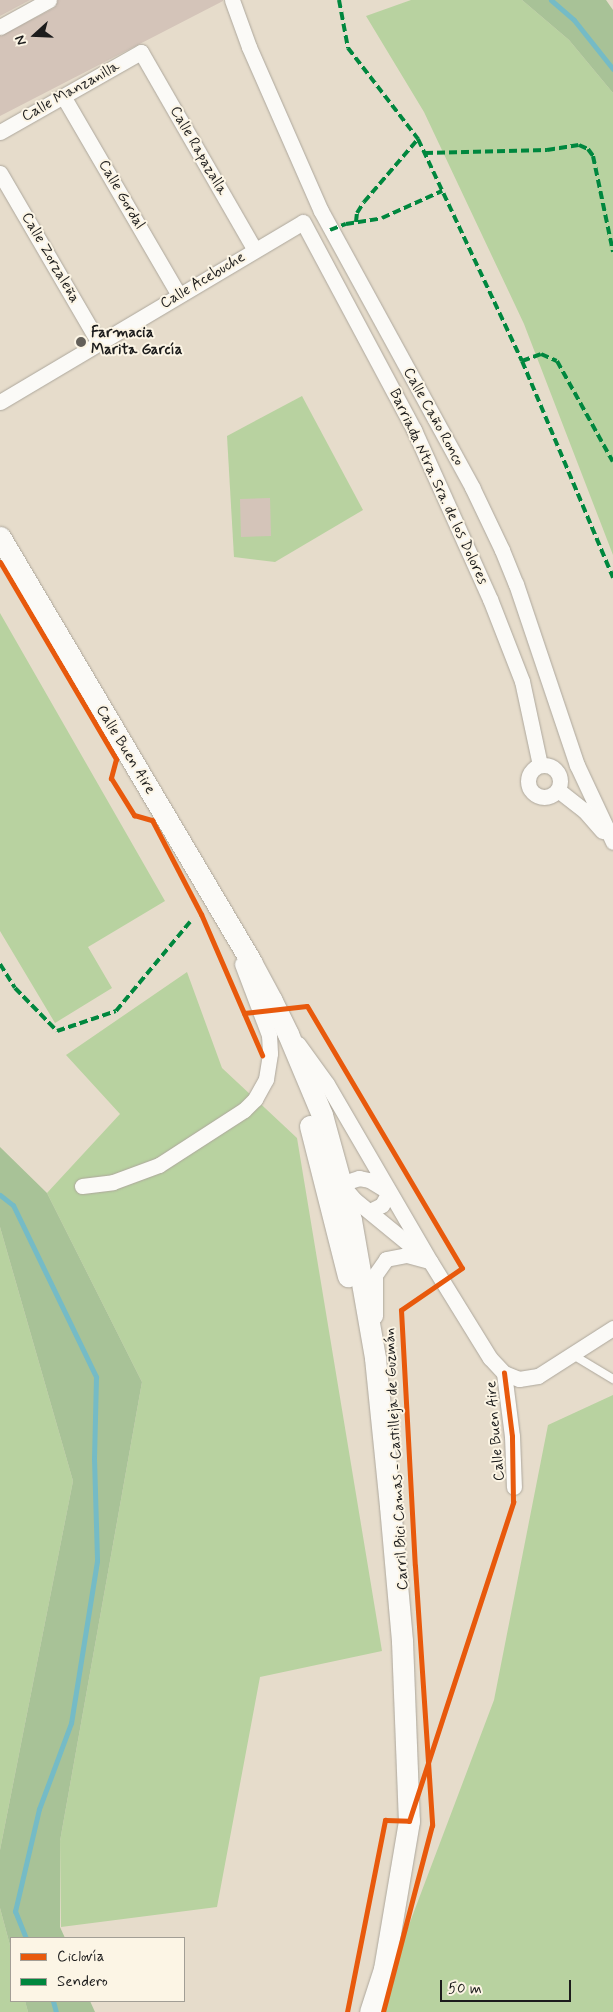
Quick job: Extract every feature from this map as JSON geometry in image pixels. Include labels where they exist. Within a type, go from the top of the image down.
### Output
[{"type":"main road","name":"Calle Buen Aire","points":[[0,537],[252,962]]},
{"type":"main road","points":[[252,962],[288,1034],[322,1115],[351,1220],[375,1358],[402,1641],[410,1821],[384,1969],[370,2012]]},
{"type":"main road","points":[[252,962],[272,1007],[299,1085],[353,1293],[383,1440]]},
{"type":"street","points":[[0,27],[49,0]]},
{"type":"street","name":"Calle Caño Ronco","points":[[232,0],[249,47],[320,211],[472,488],[502,550],[519,592],[577,766],[613,842]]},
{"type":"street","name":"Calle Manzanilla","points":[[0,132],[141,52]]},
{"type":"street","name":"Calle Rapazalla","points":[[141,52],[255,250]]},
{"type":"street","name":"Calle Gordal","points":[[63,96],[180,295]]},
{"type":"street","name":"Calle Zorzaleña","points":[[0,174],[99,343]]},
{"type":"street","name":"Calle Acebuche","points":[[0,402],[304,222]]},
{"type":"street","name":"Barriada Ntra. Sra. de los Dolores","points":[[304,222],[411,423],[486,590],[522,681],[540,765]]},
{"type":"street","points":[[540,765],[548,765],[554,769],[560,783],[558,790],[544,798],[536,796],[530,790],[527,783],[528,775],[540,765]]},
{"type":"street","points":[[558,790],[591,818],[613,847]]},
{"type":"street","points":[[82,1186],[113,1182],[158,1165],[244,1110],[255,1099],[266,1079],[270,1052],[270,1035],[252,986],[210,891]]},
{"type":"street","name":"Calle Buen Aire","points":[[288,1034],[309,1057],[430,1261],[490,1358],[504,1373],[510,1413],[514,1487]]},
{"type":"street","points":[[370,1211],[382,1205],[389,1192],[369,1180],[359,1178],[341,1184],[370,1211],[430,1261]]},
{"type":"street","points":[[375,1358],[375,1275],[386,1259],[407,1255],[430,1261]]},
{"type":"street","points":[[504,1373],[511,1377],[528,1379],[548,1371],[613,1328]]},
{"type":"lane","points":[[573,1355],[613,1379]]},
{"type":"green space","points":[[411,0],[522,0],[569,40],[613,93],[613,555],[524,324],[424,112],[366,16]]},
{"type":"green space","points":[[522,0],[606,0],[613,10],[613,93],[569,40]]},
{"type":"green space","points":[[302,396],[363,510],[275,562],[234,557],[227,436]]},
{"type":"green space","points":[[0,613],[165,901],[88,947],[112,988],[55,1023],[0,931]]},
{"type":"green space","points":[[187,972],[222,1068],[297,1138],[382,1651],[260,1677],[217,1907],[61,1927],[60,1841],[142,1382],[47,1193],[120,1114],[66,1055]]},
{"type":"green space","points":[[0,1147],[47,1193],[142,1382],[60,1841],[60,1927],[65,1937],[10,1937],[10,1945],[0,1908],[0,1850],[73,1481],[0,1227]]},
{"type":"green space","points":[[0,1227],[73,1481],[0,1850]]},
{"type":"green space","points":[[613,1395],[613,2012],[376,2012],[494,1700],[548,1425]]},
{"type":"green space","points":[[0,1908],[10,1945],[10,2002],[25,2002],[28,2012],[0,2012]]},
{"type":"green space","points":[[25,2002],[90,2002],[95,2012],[28,2012]]},
{"type":"building","points":[[0,0],[30,0],[0,16]]},
{"type":"building","points":[[58,0],[223,1],[0,116],[0,36],[54,8]]},
{"type":"building","points":[[270,498],[271,536],[241,537],[240,499]]},
{"type":"waterway","points":[[551,0],[574,20],[613,69]]},
{"type":"waterway","points":[[0,1195],[13,1205],[96,1377],[94,1458],[97,1561],[71,1723],[39,1809],[15,1911],[26,1937]]},
{"type":"waterway","points":[[53,2002],[56,2012]]},
{"type":"marked path","points":[[339,0],[348,48],[418,139],[522,361],[613,578]]},
{"type":"marked path","points":[[356,222],[357,213],[364,202],[418,139]]},
{"type":"marked path","points":[[425,153],[547,150],[579,145],[588,149],[593,156],[613,252]]},
{"type":"marked path","points":[[330,230],[346,224],[382,218],[442,191]]},
{"type":"marked path","points":[[522,361],[541,354],[557,361],[613,462]]},
{"type":"marked path","points":[[0,964],[15,988],[57,1031],[116,1011],[190,922]]},
{"type":"cycle path","points":[[0,562],[116,759],[111,778],[134,815],[152,820],[201,914],[262,1055]]},
{"type":"cycle path","name":"Carril Bici Camas - Castilleja de Guzmán","points":[[244,1013],[307,1006],[462,1268],[401,1310],[432,1825],[383,2012]]},
{"type":"cycle path","points":[[347,2012],[385,1820],[409,1821],[513,1502],[512,1436],[504,1373]]},
{"type":"place","name":"Farmacia Marita García","points":[[81,342]]}]
